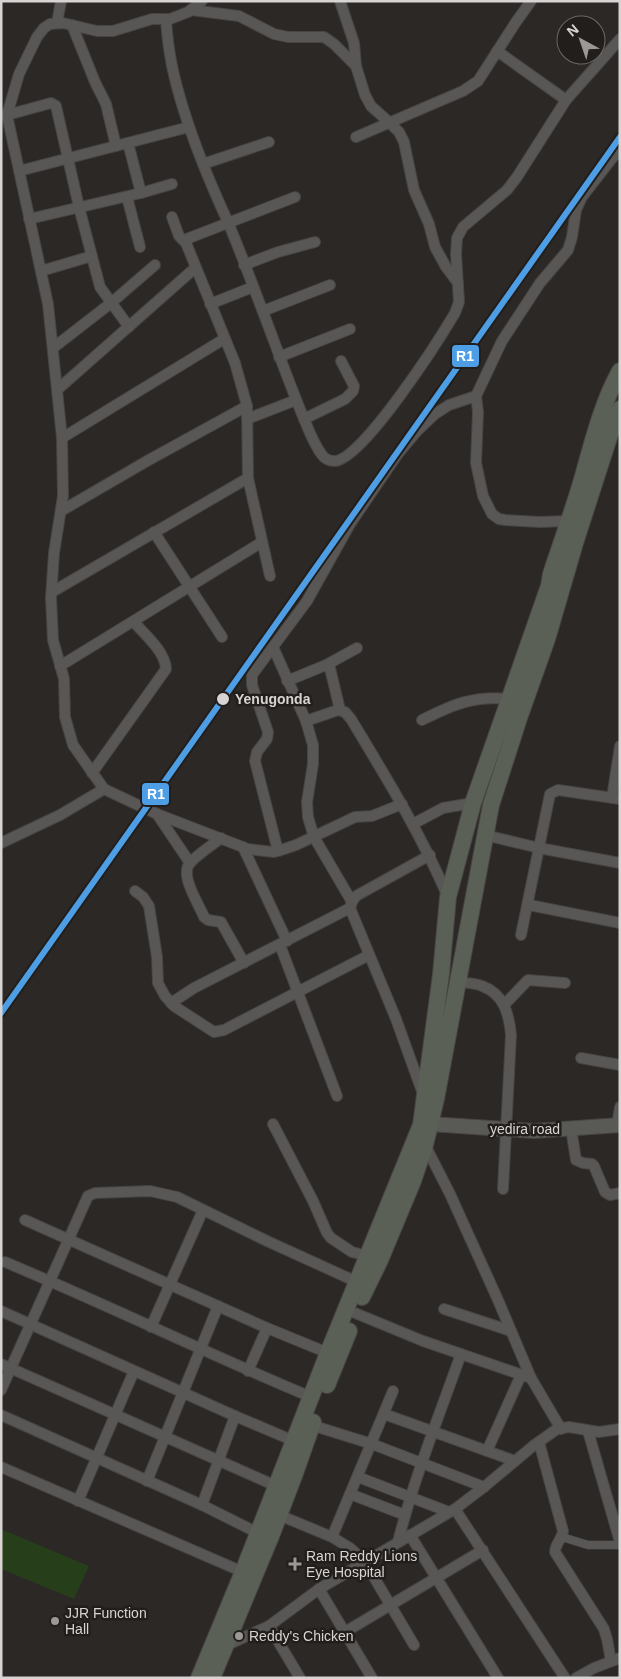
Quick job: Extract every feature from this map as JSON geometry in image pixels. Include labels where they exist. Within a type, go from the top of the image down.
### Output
[{"type":"highway","points":[[199,1678],[421,1125],[441,974],[448,897],[473,803],[549,586],[551,574],[599,420],[612,385],[620,371]]},
{"type":"highway","points":[[212,1678],[279,1515],[356,1313],[410,1190],[425,1145],[491,805],[547,639],[575,543],[614,422],[620,409]]},
{"type":"main road","name":"yedira road","points":[[430,1124],[506,1130],[618,1125]]},
{"type":"street","points":[[57,23],[61,1]]},
{"type":"street","points":[[202,1],[191,10],[166,19],[152,19],[114,31],[97,31],[63,23],[50,24],[37,37],[18,74],[7,115],[48,304],[62,438],[63,496],[54,553],[52,592],[53,640],[64,679],[65,717],[73,745],[104,789],[156,814],[243,847],[278,851],[314,837],[355,817],[372,816],[402,804]]},
{"type":"street","points":[[340,1],[354,42],[356,66],[371,106],[399,132],[404,142],[414,190],[429,224],[435,247],[458,284]]},
{"type":"street","points":[[356,137],[463,91],[478,81],[531,1]]},
{"type":"street","points":[[191,10],[239,16],[274,34],[288,37],[324,37],[334,44],[356,66]]},
{"type":"street","points":[[166,19],[168,55],[189,127],[211,187],[227,222],[304,419],[324,457],[336,461],[344,458],[382,421],[456,314],[459,302],[457,238],[463,227],[507,190],[566,100],[620,39]]},
{"type":"street","points":[[72,25],[106,104],[116,146]]},
{"type":"street","points":[[497,52],[566,100]]},
{"type":"street","points":[[7,115],[50,103],[56,106],[79,208],[100,287],[129,327]]},
{"type":"street","points":[[19,171],[189,127]]},
{"type":"street","points":[[203,164],[269,142]]},
{"type":"street","points":[[128,143],[141,194]]},
{"type":"street","points":[[568,521],[506,520],[492,514],[483,496],[476,463],[478,412],[476,396],[502,342],[540,283],[568,250],[576,210],[582,197],[613,157],[620,151]]},
{"type":"street","points":[[29,218],[141,194],[172,184]]},
{"type":"street","points":[[127,197],[140,247]]},
{"type":"street","points":[[186,243],[189,238],[295,197]]},
{"type":"street","points":[[172,217],[179,236],[186,243],[235,363],[247,406],[248,478],[270,576]]},
{"type":"street","points":[[244,266],[278,252],[314,242]]},
{"type":"street","points":[[40,271],[92,256]]},
{"type":"street","points":[[53,348],[155,265]]},
{"type":"street","points":[[57,390],[195,268]]},
{"type":"street","points":[[263,312],[330,285]]},
{"type":"street","points":[[210,304],[253,287]]},
{"type":"street","points":[[279,356],[350,329]]},
{"type":"street","points":[[62,438],[224,339]]},
{"type":"street","points":[[304,419],[345,399],[354,391],[354,386],[341,361]]},
{"type":"street","points":[[278,851],[255,761],[257,752],[267,739],[268,732],[251,681],[252,675],[307,601],[350,524],[397,455],[417,431],[435,414],[449,406],[476,396]]},
{"type":"street","points":[[247,419],[296,400]]},
{"type":"street","points":[[61,511],[147,460],[247,406]]},
{"type":"street","points":[[52,592],[248,478]]},
{"type":"street","points":[[154,532],[222,637]]},
{"type":"street","points":[[60,666],[262,542]]},
{"type":"street","points":[[92,773],[166,669],[166,663],[160,653],[134,622]]},
{"type":"street","points":[[272,647],[306,721],[313,745],[313,764],[307,802],[308,817],[314,837],[351,905],[369,955],[396,1019],[424,1097]]},
{"type":"street","points":[[287,681],[329,664],[357,648]]},
{"type":"street","points":[[329,664],[340,710]]},
{"type":"street","points":[[422,720],[469,700],[483,698],[509,699]]},
{"type":"street","points":[[306,721],[340,710],[345,712],[351,719],[414,824],[448,897]]},
{"type":"street","points":[[522,935],[549,798],[554,791],[558,790],[616,799],[620,746]]},
{"type":"street","points":[[1,843],[60,814],[104,789]]},
{"type":"street","points":[[414,824],[450,805],[473,803]]},
{"type":"street","points":[[156,814],[190,863]]},
{"type":"street","points":[[484,835],[539,848],[620,863]]},
{"type":"street","points":[[221,838],[190,863],[186,871],[187,879],[204,917],[208,920],[221,922],[244,963]]},
{"type":"street","points":[[243,847],[284,943],[297,993],[337,1096]]},
{"type":"street","points":[[171,1003],[194,988],[284,943],[351,905],[356,896],[430,855]]},
{"type":"street","points":[[135,890],[149,906],[157,957],[158,983],[165,996],[171,1003],[214,1032],[224,1030],[369,955]]},
{"type":"street","points":[[529,905],[620,923]]},
{"type":"street","points":[[504,1005],[520,986],[528,980],[564,983]]},
{"type":"street","points":[[458,982],[482,986],[492,991],[504,1005],[510,1016],[511,1035],[503,1189]]},
{"type":"street","points":[[581,1058],[620,1065]]},
{"type":"street","points":[[618,1125],[620,1107]]},
{"type":"street","points":[[273,1124],[314,1201],[327,1233],[331,1238],[352,1252],[368,1256]]},
{"type":"street","points":[[571,1128],[576,1160],[594,1166],[605,1192],[610,1195],[620,1193]]},
{"type":"street","points":[[425,1145],[450,1194],[531,1378],[561,1429]]},
{"type":"street","points":[[1,1390],[6,1366],[30,1324],[88,1196],[95,1193],[150,1191],[177,1197],[357,1282]]},
{"type":"street","points":[[151,1327],[204,1210]]},
{"type":"street","points":[[25,1220],[267,1328],[328,1353]]},
{"type":"street","points":[[5,1262],[248,1371],[311,1397]]},
{"type":"street","points":[[147,1481],[218,1306]]},
{"type":"street","points":[[444,1309],[511,1331]]},
{"type":"street","points":[[1,1311],[294,1441]]},
{"type":"street","points":[[356,1313],[423,1341],[531,1378]]},
{"type":"street","points":[[248,1371],[267,1328]]},
{"type":"street","points":[[398,1542],[422,1463],[462,1354]]},
{"type":"street","points":[[6,1366],[276,1486]]},
{"type":"street","points":[[78,1501],[134,1371]]},
{"type":"street","points":[[487,1451],[521,1375]]},
{"type":"street","points":[[332,1537],[372,1444],[392,1391]]},
{"type":"street","points":[[384,1414],[515,1461]]},
{"type":"street","points":[[1,1415],[202,1505],[258,1533]]},
{"type":"street","points":[[202,1505],[235,1416]]},
{"type":"street","points":[[312,1425],[372,1444],[484,1487]]},
{"type":"street","points":[[225,1646],[269,1626],[319,1589],[452,1511],[538,1442],[561,1429],[569,1427],[599,1432],[620,1430]]},
{"type":"street","points":[[562,1537],[588,1545],[620,1544],[588,1431]]},
{"type":"street","points":[[538,1442],[563,1531],[555,1552],[604,1629],[615,1660],[594,1668],[576,1678]]},
{"type":"street","points":[[1,1468],[243,1572]]},
{"type":"street","points":[[358,1477],[452,1511],[483,1550],[565,1678]]},
{"type":"street","points":[[350,1494],[405,1515]]},
{"type":"street","points":[[279,1515],[332,1537],[350,1548],[365,1562],[414,1645]]},
{"type":"street","points":[[410,1535],[498,1678]]},
{"type":"street","points":[[345,1632],[483,1550]]},
{"type":"street","points":[[319,1589],[372,1678]]},
{"type":"street","points":[[269,1626],[300,1678]]},
{"type":"green space","points":[[1,1529],[89,1566],[74,1599],[1,1569]]},
{"type":"railway","points":[[1,1013],[620,137]]},
{"type":"transit line","name":"R1","points":[[1,1013],[620,137]]},
{"type":"place","name":"Yenugonda","points":[[223,699]]},
{"type":"place","name":"Ram Reddy Lions Eye Hospital","points":[[295,1564]]},
{"type":"place","name":"JJR Function Hall","points":[[55,1621]]},
{"type":"place","name":"Reddy's Chicken","points":[[239,1636]]}]
